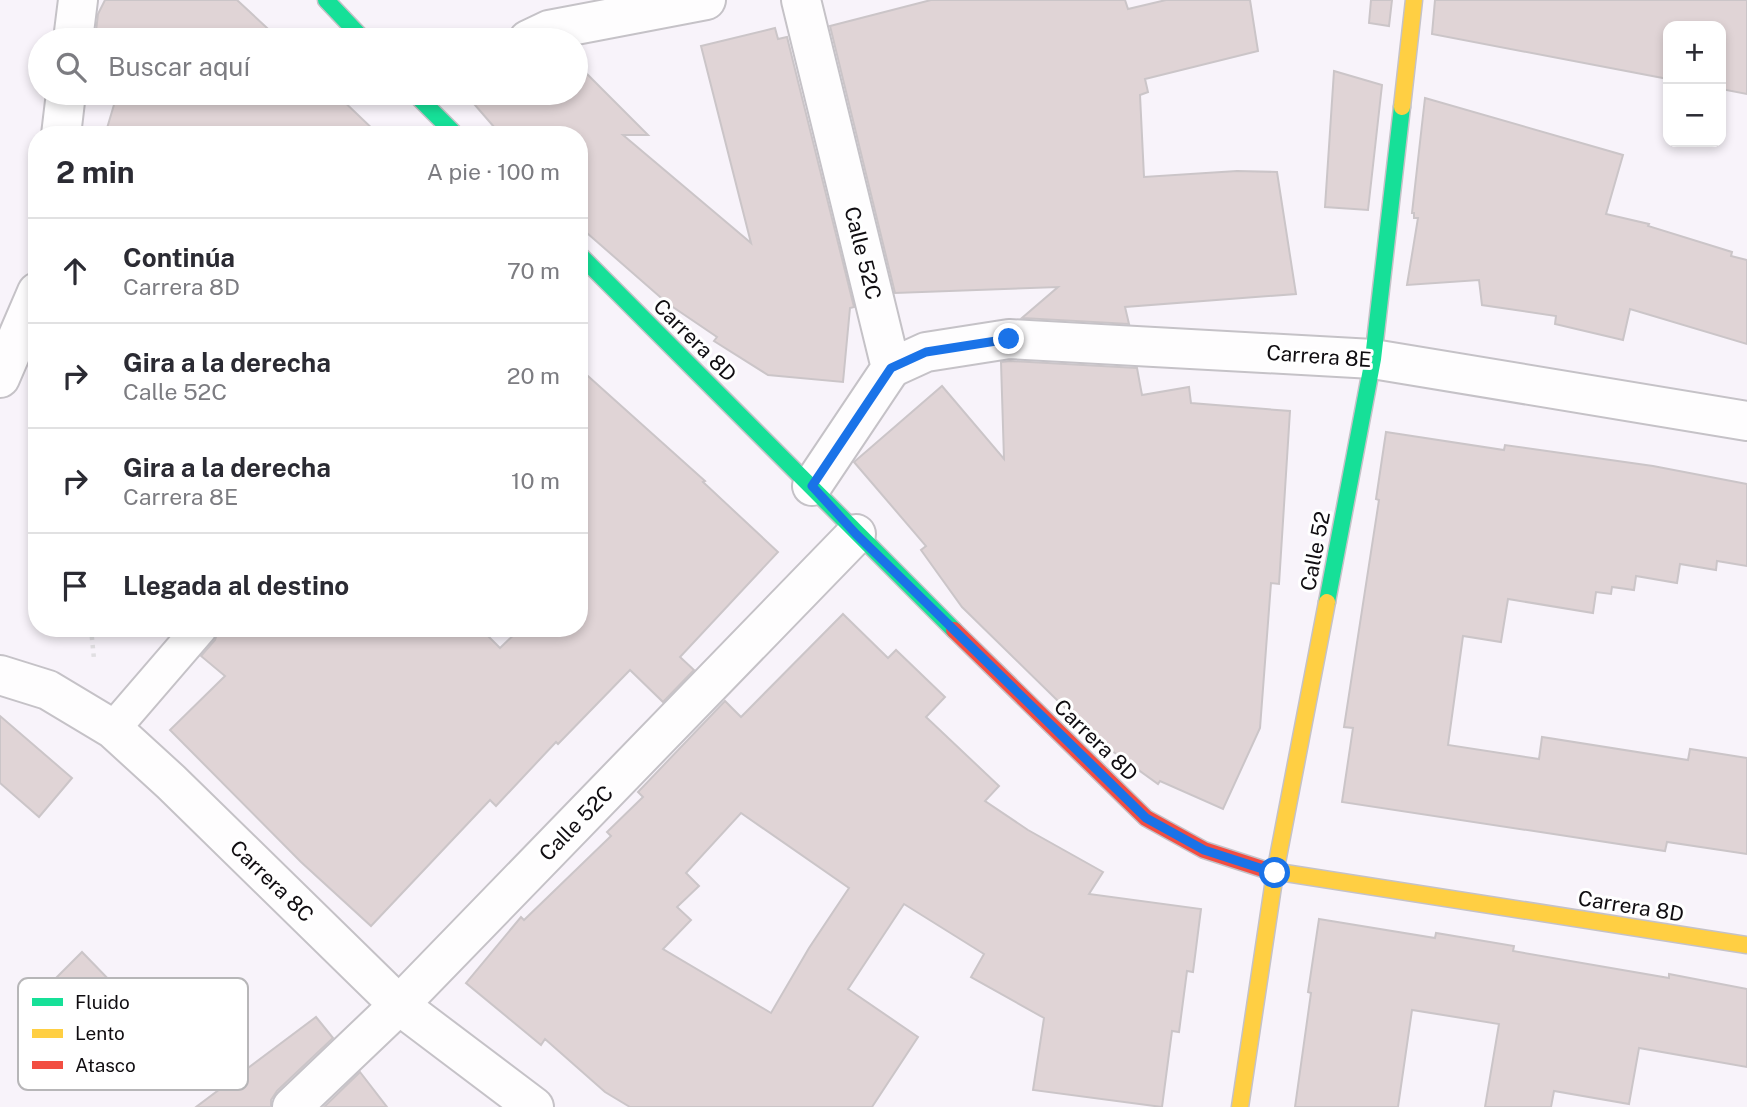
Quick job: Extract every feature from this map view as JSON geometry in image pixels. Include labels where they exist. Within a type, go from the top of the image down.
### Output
[{"type":"street","points":[[74,28],[78,0]]},
{"type":"street","points":[[326,0],[353,28]]},
{"type":"street","points":[[559,28],[706,0]]},
{"type":"street","name":"Calle 52C","points":[[801,0],[891,368]]},
{"type":"street","name":"Calle 52","points":[[1240,1107],[1275,873],[1373,359],[1414,0]]},
{"type":"street","points":[[62,126],[65,105]]},
{"type":"street","points":[[433,105],[449,126]]},
{"type":"street","name":"Carrera 8D","points":[[588,263],[812,486],[856,534],[1146,818],[1204,850],[1275,873],[1747,945]]},
{"type":"street","points":[[0,378],[28,313]]},
{"type":"street","name":"Carrera 8E","points":[[891,368],[926,352],[1009,339],[1373,359],[1747,421]]},
{"type":"street","points":[[812,486],[891,368]]},
{"type":"street","name":"Calle 52C","points":[[292,1107],[399,1005],[856,534]]},
{"type":"street","name":"Carrera 8C","points":[[0,676],[48,690],[113,729],[171,782],[399,1005],[534,1107]]},
{"type":"lane","points":[[113,729],[192,637]]},
{"type":"building","points":[[105,0],[237,0],[267,28],[96,28],[98,14]]},
{"type":"building","points":[[931,0],[1125,0],[1128,9],[1166,0],[1250,0],[1258,51],[1145,79],[1148,92],[1140,95],[1144,177],[1237,171],[1277,172],[1296,294],[1125,307],[1129,324],[1022,318],[1058,287],[895,293],[830,26]]},
{"type":"building","points":[[1371,0],[1392,0],[1389,26],[1369,23]]},
{"type":"building","points":[[1435,0],[1747,0],[1747,94],[1726,90],[1726,21],[1663,21],[1663,78],[1432,34]]},
{"type":"building","points":[[775,28],[778,39],[787,37],[854,307],[850,308],[843,382],[768,375],[714,341],[717,337],[667,303],[588,234],[588,126],[493,126],[475,105],[588,105],[588,75],[648,135],[623,135],[751,243],[701,46]]},
{"type":"building","points":[[1334,71],[1382,85],[1368,210],[1325,207]]},
{"type":"building","points":[[1425,98],[1623,155],[1606,214],[1649,224],[1648,226],[1732,252],[1731,256],[1747,260],[1747,344],[1630,309],[1623,340],[1555,324],[1556,316],[1482,305],[1479,280],[1407,285],[1418,218],[1414,218],[1412,213]]},
{"type":"building","points":[[114,105],[348,105],[370,126],[108,126]]},
{"type":"building","points":[[1001,362],[1137,368],[1142,395],[1189,387],[1191,403],[1290,411],[1279,584],[1271,583],[1260,728],[1223,809],[1160,781],[1158,784],[1107,749],[962,607],[921,550],[926,546],[854,462],[942,386],[1004,459]]},
{"type":"building","points":[[588,376],[705,481],[703,482],[778,552],[680,657],[694,670],[663,702],[630,670],[558,744],[556,742],[496,806],[490,800],[371,926],[301,862],[170,730],[225,676],[201,656],[216,637],[489,637],[500,648],[512,637],[588,637]]},
{"type":"building","points":[[1386,432],[1504,450],[1505,445],[1653,466],[1747,484],[1747,566],[1717,561],[1716,570],[1680,564],[1677,583],[1636,576],[1634,590],[1612,587],[1611,594],[1596,592],[1593,613],[1508,599],[1501,642],[1463,636],[1448,745],[1539,759],[1542,737],[1688,760],[1690,749],[1747,758],[1747,854],[1667,842],[1665,851],[1342,802],[1353,728],[1344,727],[1379,500],[1376,499]]},
{"type":"building","points":[[843,614],[888,658],[896,650],[945,697],[926,717],[999,786],[985,801],[1028,830],[1103,872],[1089,894],[1201,909],[1193,972],[1187,971],[1179,1032],[1172,1031],[1162,1107],[1033,1090],[1044,1018],[971,977],[984,954],[904,904],[848,989],[918,1037],[872,1107],[630,1107],[605,1092],[545,1039],[541,1045],[466,983],[521,917],[524,920],[611,836],[607,832],[643,797],[638,792],[725,701],[741,717]],"holes":[[[741,813],[849,888],[809,948],[771,1013],[663,949],[691,920],[677,907],[699,886],[686,873]]]},
{"type":"building","points":[[0,716],[72,778],[39,817],[0,783]]},
{"type":"building","points":[[1319,919],[1435,938],[1436,933],[1514,946],[1513,951],[1669,978],[1669,974],[1747,989],[1747,1067],[1639,1048],[1629,1104],[1554,1091],[1551,1107],[1485,1107],[1499,1024],[1412,1010],[1398,1107],[1295,1107]]},
{"type":"building","points":[[82,952],[107,978],[56,978]]},
{"type":"building","points":[[316,1017],[333,1038],[277,1091],[271,1100],[271,1107],[196,1107],[219,1090],[248,1090],[248,1068]]},
{"type":"building","points":[[360,1072],[387,1107],[324,1107]]},
{"type":"traffic: fast","points":[[326,0],[353,28]]},
{"type":"traffic: fast","points":[[426,105],[447,126]]},
{"type":"traffic: fast","points":[[1327,602],[1373,359],[1402,107]]},
{"type":"traffic: fast","points":[[588,263],[954,630]]},
{"type":"traffic: slow","points":[[1402,107],[1414,0]]},
{"type":"traffic: slow","points":[[1240,1107],[1275,873],[1327,602]]},
{"type":"traffic: slow","points":[[1266,870],[1747,945]]},
{"type":"traffic: jam","points":[[954,630],[1146,818],[1204,850],[1266,870]]},
{"type":"route","points":[[1009,339],[926,352],[891,368],[812,486],[856,534],[1146,818],[1204,850],[1275,873]]}]
